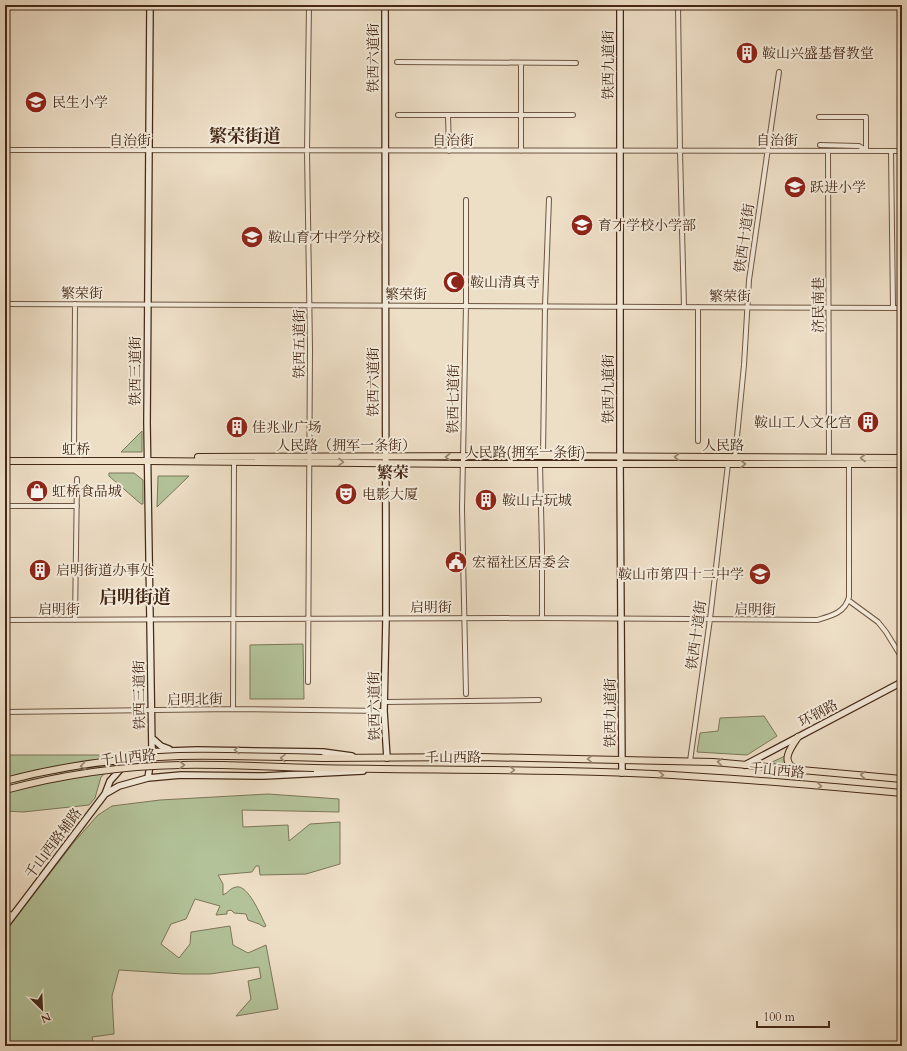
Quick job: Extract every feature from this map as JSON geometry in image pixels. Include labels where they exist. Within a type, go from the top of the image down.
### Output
[{"type":"main road","name":"铁西三道街","points":[[148,778],[152,751],[148,459],[148,152],[150,5]]},
{"type":"main road","name":"铁西六道街","points":[[385,5],[386,618],[384,711],[386,758]]},
{"type":"main road","name":"铁西九道街","points":[[620,5],[622,773]]},
{"type":"main road","name":"人民路（拥军一条街）","points":[[148,459],[310,459],[385,456],[543,456]]},
{"type":"main road","name":"人民路","points":[[543,456],[620,460],[735,457],[902,458]]},
{"type":"main road","name":"虹桥","points":[[5,462],[148,459]]},
{"type":"main road","name":"人民路(拥军一条街)","points":[[148,459],[234,462],[310,459],[385,464],[540,464],[620,460],[728,464],[902,464]]},
{"type":"main road","name":"环钢路","points":[[745,765],[902,682]]},
{"type":"main road","points":[[141,752],[147,746],[152,737],[161,746],[177,750]]},
{"type":"main road","points":[[796,769],[790,766],[787,761],[791,748],[798,737]]},
{"type":"main road","points":[[141,752],[177,750],[323,752],[373,758]]},
{"type":"main road","name":"千山西路辅路","points":[[5,926],[105,794],[110,781],[125,764],[141,752]]},
{"type":"main road","name":"千山西路","points":[[5,781],[65,769],[122,760],[180,756],[322,758],[480,757],[690,761],[902,779]]},
{"type":"main road","name":"千山西路","points":[[5,790],[123,768],[180,765],[387,770],[473,769],[622,773],[754,780],[902,793]]},
{"type":"main road","points":[[105,794],[119,786],[148,778],[181,775],[312,775],[387,770]]},
{"type":"street","name":"铁西五道街","points":[[308,682],[310,305],[307,151],[309,5]]},
{"type":"street","points":[[678,5],[684,307]]},
{"type":"street","points":[[397,62],[576,62]]},
{"type":"street","points":[[521,63],[521,151]]},
{"type":"street","name":"铁西十道街","points":[[735,457],[744,365],[752,254],[779,72]]},
{"type":"street","points":[[398,115],[573,115]]},
{"type":"street","points":[[448,115],[449,151]]},
{"type":"street","points":[[819,117],[866,117],[866,151]]},
{"type":"street","points":[[820,145],[859,146],[866,151]]},
{"type":"street","name":"自治街","points":[[5,150],[148,152],[241,150],[902,151]]},
{"type":"street","name":"济民南巷","points":[[828,151],[829,458]]},
{"type":"street","points":[[891,151],[893,308]]},
{"type":"street","points":[[543,456],[545,306],[549,199]]},
{"type":"street","name":"铁西七道街","points":[[466,200],[464,464],[462,509],[466,694]]},
{"type":"street","name":"繁荣街","points":[[5,304],[902,308]]},
{"type":"street","points":[[74,450],[75,304]]},
{"type":"street","points":[[698,307],[698,441]]},
{"type":"street","points":[[233,710],[234,462]]},
{"type":"street","points":[[540,464],[542,618]]},
{"type":"street","name":"铁西十道街","points":[[690,761],[710,619],[728,464]]},
{"type":"street","points":[[849,464],[848,600],[878,622],[889,636],[902,658]]},
{"type":"street","points":[[75,620],[77,479]]},
{"type":"street","points":[[5,506],[77,506]]},
{"type":"street","name":"启明街","points":[[5,620],[542,618],[817,620],[832,616],[841,611],[848,600]]},
{"type":"street","points":[[385,702],[538,700]]},
{"type":"street","name":"启明北街","points":[[5,712],[233,710],[384,711]]},
{"type":"street","points":[[5,911],[12,916]]},
{"type":"green space","points":[[142,431],[142,452],[121,452]]},
{"type":"green space","points":[[109,473],[134,473],[143,480],[143,504],[141,504],[109,476]]},
{"type":"green space","points":[[158,476],[189,476],[157,507]]},
{"type":"green space","points":[[303,644],[304,699],[250,699],[250,645]]},
{"type":"green space","points":[[764,716],[777,736],[747,755],[697,752],[700,733],[718,731],[720,718]]},
{"type":"green space","points":[[5,755],[125,755],[101,777],[95,798],[89,805],[23,812],[5,811]]},
{"type":"green space","points":[[785,756],[786,767],[769,764],[770,763]]},
{"type":"green space","points":[[268,794],[339,799],[339,812],[242,810],[243,827],[288,825],[289,841],[310,824],[340,822],[340,864],[306,874],[260,875],[259,866],[256,866],[252,872],[218,875],[223,884],[223,895],[232,888],[241,887],[254,902],[266,926],[264,927],[248,920],[246,914],[234,913],[231,910],[227,911],[227,914],[216,915],[220,906],[195,899],[186,919],[171,924],[161,944],[179,958],[190,944],[191,932],[230,926],[233,945],[248,953],[266,945],[278,1009],[236,1016],[251,999],[248,981],[261,978],[259,967],[210,974],[119,970],[112,996],[114,1034],[92,1037],[94,1046],[5,1046],[5,932],[74,842],[98,815],[112,806],[160,800]]},
{"type":"place","name":"鞍山兴盛基督教堂","points":[[747,53]]},
{"type":"place","name":"民生小学","points":[[36,102]]},
{"type":"place","name":"跃进小学","points":[[795,187]]},
{"type":"place","name":"育才学校小学部","points":[[582,225]]},
{"type":"place","name":"鞍山育才中学分校","points":[[252,237]]},
{"type":"place","name":"鞍山清真寺","points":[[454,282]]},
{"type":"place","name":"鞍山工人文化宫","points":[[868,422]]},
{"type":"place","name":"佳兆业广场","points":[[237,427]]},
{"type":"place","name":"虹桥食品城","points":[[37,491]]},
{"type":"place","name":"电影大厦","points":[[346,494]]},
{"type":"place","name":"鞍山古玩城","points":[[486,500]]},
{"type":"place","name":"宏福社区居委会","points":[[456,562]]},
{"type":"place","name":"启明街道办事处","points":[[40,570]]},
{"type":"place","name":"鞍山市第四十二中学","points":[[760,574]]},
{"type":"district","name":"繁荣街道","points":[[245,136]]},
{"type":"district","name":"繁荣","points":[[393,472]]},
{"type":"district","name":"启明街道","points":[[135,597]]}]
